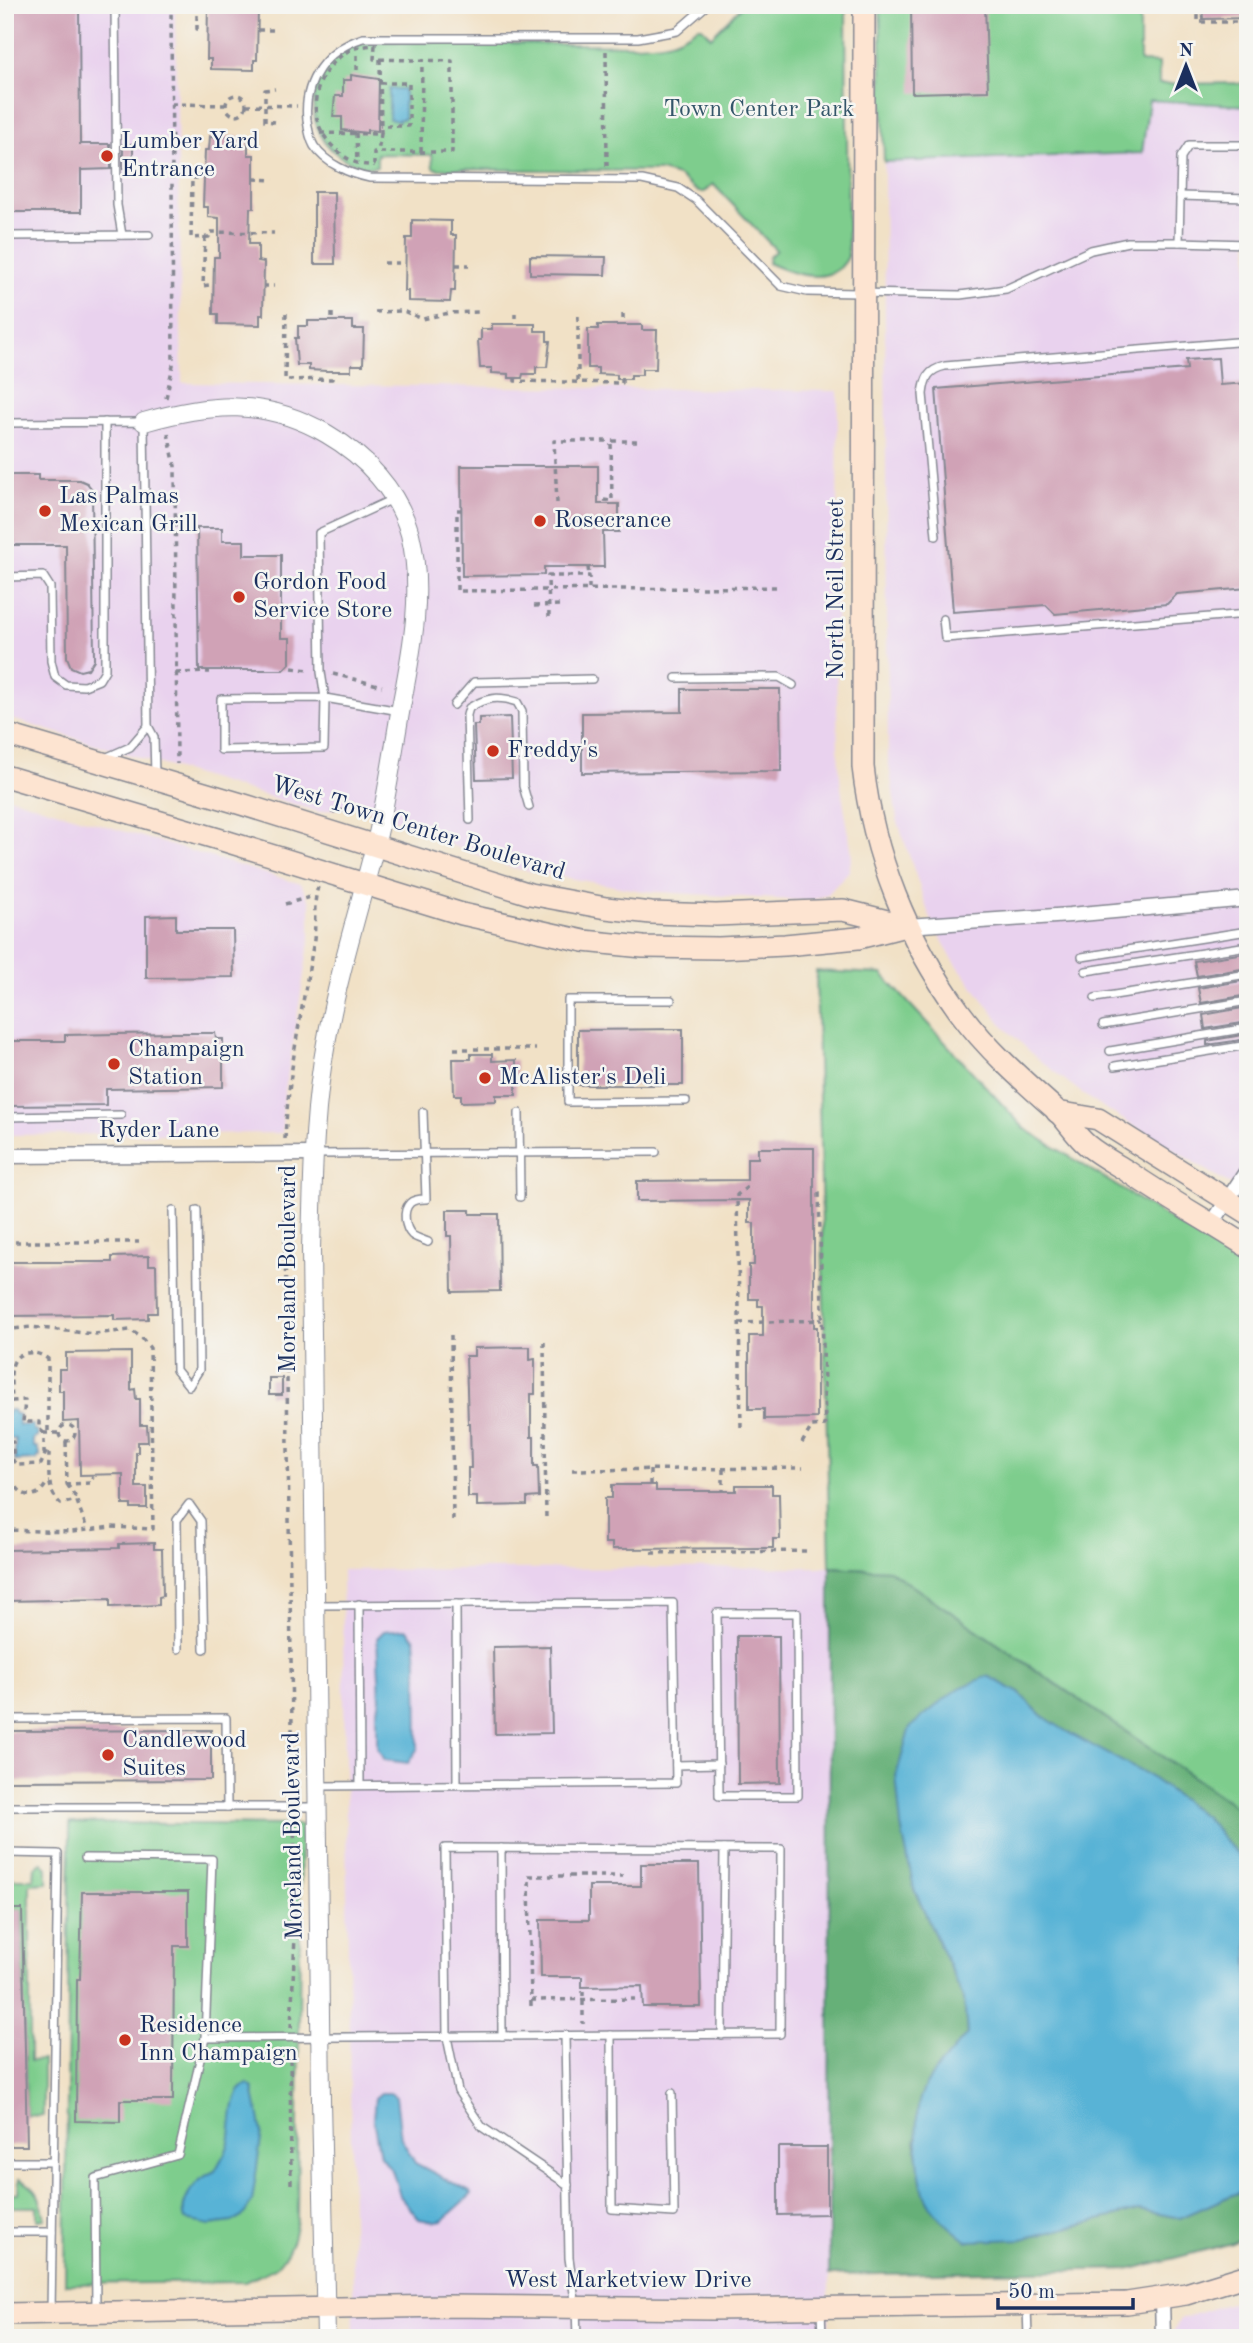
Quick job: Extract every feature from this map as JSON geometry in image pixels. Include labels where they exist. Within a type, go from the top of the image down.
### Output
[{"type":"main road","name":"North Neil Street","points":[[864,5],[863,766],[877,838],[888,877],[907,926],[960,1012],[1027,1086],[1057,1112],[1086,1144],[1184,1209],[1248,1247]]},
{"type":"main road","name":"West Town Center Boulevard","points":[[5,734],[530,894],[651,913],[716,915],[843,910],[907,926]]},
{"type":"main road","name":"West Town Center Boulevard","points":[[5,776],[462,914],[584,941],[643,947],[785,945],[858,938],[907,926]]},
{"type":"main road","points":[[1057,1112],[1098,1119],[1248,1213]]},
{"type":"main road","name":"West Marketview Drive","points":[[5,2314],[326,2307],[821,2308],[1127,2303],[1163,2299],[1248,2276]]},
{"type":"street","name":"Moreland Boulevard","points":[[144,422],[194,409],[244,406],[295,418],[319,430],[354,452],[370,466],[393,499],[409,531],[415,560],[417,590],[413,636],[383,816],[363,885],[326,1042],[313,1154],[311,1248],[326,2338]]},
{"type":"street","name":"West Town Center Boulevard","points":[[907,926],[1248,899]]},
{"type":"street","name":"Ryder Lane","points":[[5,1156],[313,1154]]},
{"type":"street","points":[[1211,1225],[1248,1169]]},
{"type":"street","points":[[1163,2299],[1163,2338]]},
{"type":"lane","points":[[115,5],[117,205],[122,235]]},
{"type":"lane","points":[[707,5],[691,22],[677,31],[638,38],[363,38],[335,51],[314,75],[309,88],[311,106],[308,127],[314,145],[343,170],[378,179],[642,180],[678,188],[695,200],[781,286],[807,292],[960,295],[1006,289],[1091,250],[1129,242],[1248,244]]},
{"type":"lane","points":[[1179,242],[1181,157],[1189,145],[1248,145]]},
{"type":"lane","points":[[1180,196],[1248,198]]},
{"type":"lane","points":[[5,236],[149,235]]},
{"type":"lane","points":[[936,536],[923,394],[925,379],[934,369],[959,364],[1248,341]]},
{"type":"lane","points":[[5,577],[43,576],[50,587],[51,661],[55,677],[66,685],[84,687],[99,680],[105,670],[105,422]]},
{"type":"lane","points":[[5,423],[144,422],[148,726],[154,737],[155,779]]},
{"type":"lane","points":[[393,499],[319,533],[321,672],[325,698],[324,748],[221,750],[221,699],[325,698],[400,711]]},
{"type":"lane","points":[[943,619],[945,638],[1248,614]]},
{"type":"lane","points":[[676,678],[779,677],[793,685]]},
{"type":"lane","points":[[454,705],[474,682],[593,679]]},
{"type":"lane","points":[[470,820],[467,715],[469,708],[482,700],[503,697],[517,702],[522,710],[523,786],[529,807]]},
{"type":"lane","points":[[94,761],[123,752],[148,726]]},
{"type":"lane","points":[[1082,957],[1248,931]]},
{"type":"lane","points":[[1086,971],[1248,946]]},
{"type":"lane","points":[[1094,998],[1248,974]]},
{"type":"lane","points":[[671,1000],[568,1000],[568,1102],[686,1101]]},
{"type":"lane","points":[[1103,1025],[1248,1000]]},
{"type":"lane","points":[[1111,1051],[1248,1028]]},
{"type":"lane","points":[[1115,1066],[1248,1045]]},
{"type":"lane","points":[[423,1112],[426,1199],[413,1200],[405,1214],[413,1236],[428,1242]]},
{"type":"lane","points":[[519,1113],[520,1197]]},
{"type":"lane","points":[[5,1117],[121,1115]]},
{"type":"lane","points":[[313,1154],[656,1152]]},
{"type":"lane","points":[[173,1210],[176,1370],[189,1385],[199,1370],[197,1210]]},
{"type":"lane","points":[[178,1649],[177,1520],[189,1503],[201,1521],[204,1649]]},
{"type":"lane","points":[[316,1605],[673,1602],[676,1765],[676,1783],[319,1786]]},
{"type":"lane","points":[[359,1604],[360,1785]]},
{"type":"lane","points":[[456,1604],[457,1784]]},
{"type":"lane","points":[[718,1613],[797,1613],[798,1796],[719,1796],[719,1764],[718,1613]]},
{"type":"lane","points":[[5,1718],[226,1718],[227,1807]]},
{"type":"lane","points":[[676,1765],[719,1764]]},
{"type":"lane","points":[[5,1807],[319,1807]]},
{"type":"lane","points":[[205,2038],[321,2038],[447,2037],[502,2036],[583,2036],[611,2035],[722,2035],[780,2034],[781,1849],[445,1848],[447,2037],[458,2091],[482,2127],[568,2185]]},
{"type":"lane","points":[[501,1848],[502,2036]]},
{"type":"lane","points":[[722,2035],[724,1849]]},
{"type":"lane","points":[[5,1853],[58,1854],[51,2313]]},
{"type":"lane","points":[[85,1858],[212,1859],[205,2038],[178,2155],[94,2178],[96,2312]]},
{"type":"lane","points":[[611,2035],[612,2210],[674,2213],[672,2093]]},
{"type":"lane","points":[[565,2036],[569,2258],[577,2338]]},
{"type":"lane","points":[[5,2162],[52,2162]]},
{"type":"lane","points":[[5,2232],[52,2232]]},
{"type":"lane","points":[[1027,2305],[1028,2338]]},
{"type":"lane","points":[[821,2308],[822,2338]]},
{"type":"path","points":[[166,401],[173,365],[171,5]]},
{"type":"path","points":[[197,5],[197,29],[201,29]]},
{"type":"path","points":[[1198,5],[1198,22],[1248,22]]},
{"type":"path","points":[[258,30],[276,30]]},
{"type":"path","points":[[375,45],[374,59],[452,61],[452,152],[374,152],[374,165],[357,164],[340,153],[320,133],[311,106],[322,77],[332,64],[351,49],[358,48],[375,45]]},
{"type":"path","points":[[357,70],[358,48]]},
{"type":"path","points":[[606,48],[607,167]]},
{"type":"path","points":[[378,152],[381,134],[380,59]]},
{"type":"path","points":[[421,152],[422,61]]},
{"type":"path","points":[[380,83],[409,83],[409,126],[380,126]]},
{"type":"path","points":[[275,89],[265,90],[265,121],[275,122]]},
{"type":"path","points":[[236,94],[244,99],[246,105],[244,111],[234,115],[225,105],[230,96],[236,94]]},
{"type":"path","points":[[171,104],[225,105]]},
{"type":"path","points":[[246,105],[311,106]]},
{"type":"path","points":[[320,133],[381,134]]},
{"type":"path","points":[[356,134],[357,164]]},
{"type":"path","points":[[198,178],[192,178],[191,238],[209,237],[210,232],[274,233]]},
{"type":"path","points":[[254,179],[274,180]]},
{"type":"path","points":[[205,237],[203,286],[209,285]]},
{"type":"path","points":[[384,263],[399,263]]},
{"type":"path","points":[[456,265],[469,265]]},
{"type":"path","points":[[263,286],[274,286]]},
{"type":"path","points":[[375,312],[402,311],[423,319],[449,313],[478,312]]},
{"type":"path","points":[[286,313],[285,380],[332,379],[332,376]]},
{"type":"path","points":[[332,313],[332,321]]},
{"type":"path","points":[[515,313],[515,324]]},
{"type":"path","points":[[578,313],[578,382]]},
{"type":"path","points":[[622,314],[622,325]]},
{"type":"path","points":[[515,378],[515,381],[622,383],[622,379]]},
{"type":"path","points":[[167,429],[175,466],[177,772]]},
{"type":"path","points":[[557,503],[554,440],[637,441]]},
{"type":"path","points":[[604,500],[612,501],[611,442]]},
{"type":"path","points":[[462,510],[457,510],[457,591],[780,587]]},
{"type":"path","points":[[588,567],[589,590]]},
{"type":"path","points":[[549,617],[548,576],[589,576]]},
{"type":"path","points":[[534,606],[562,606]]},
{"type":"path","points":[[292,668],[382,686]]},
{"type":"path","points":[[176,673],[210,672]]},
{"type":"path","points":[[329,813],[356,809]]},
{"type":"path","points":[[285,1136],[294,1050],[314,942],[314,904],[318,888]]},
{"type":"path","points":[[285,904],[310,897]]},
{"type":"path","points":[[454,1049],[536,1049]]},
{"type":"path","points":[[284,1172],[296,1913],[291,2038],[291,2184]]},
{"type":"path","points":[[741,1427],[737,1195],[747,1187]]},
{"type":"path","points":[[802,1443],[812,1426],[825,1425],[819,1193],[814,1193]]},
{"type":"path","points":[[5,1242],[139,1242]]},
{"type":"path","points":[[739,1323],[822,1320]]},
{"type":"path","points":[[5,1330],[31,1327],[94,1334],[130,1330],[141,1337],[150,1349],[153,1529],[111,1527],[72,1532],[5,1530]]},
{"type":"path","points":[[451,1335],[453,1524]]},
{"type":"path","points":[[544,1342],[547,1522]]},
{"type":"path","points":[[58,1433],[46,1433],[39,1429],[39,1422],[23,1422],[26,1400],[12,1401],[11,1366],[15,1357],[21,1353],[42,1354],[48,1359],[46,1433],[44,1453],[49,1452],[49,1482],[55,1499],[61,1503],[72,1501],[75,1496]]},
{"type":"path","points":[[5,1402],[12,1401]]},
{"type":"path","points":[[69,1425],[74,1428],[75,1436],[66,1442],[58,1433],[63,1426],[69,1425]]},
{"type":"path","points":[[5,1435],[7,1442],[13,1442],[13,1461],[18,1465],[49,1464]]},
{"type":"path","points":[[9,1442],[10,1496]]},
{"type":"path","points":[[66,1442],[67,1484],[75,1496],[87,1529]]},
{"type":"path","points":[[41,1464],[47,1452]]},
{"type":"path","points":[[572,1470],[803,1468]]},
{"type":"path","points":[[723,1469],[723,1491]]},
{"type":"path","points":[[650,1470],[650,1485]]},
{"type":"path","points":[[67,1484],[90,1483],[93,1476]]},
{"type":"path","points":[[9,1483],[14,1483],[18,1491],[35,1496],[43,1491],[49,1482]]},
{"type":"path","points":[[651,1553],[808,1551]]},
{"type":"path","points":[[531,2006],[529,1876],[623,1876]]},
{"type":"path","points":[[583,1991],[583,2036]]},
{"type":"path","points":[[531,2000],[635,1999]]},
{"type":"shaded area","points":[[5,5],[175,5],[182,383],[838,391],[838,753],[852,854],[849,871],[828,894],[810,901],[643,891],[512,868],[445,843],[419,828],[355,805],[319,812],[5,717]]},
{"type":"shaded area","points":[[1149,100],[1248,102],[1248,1195],[1091,1100],[1039,1060],[1004,1027],[951,957],[929,915],[897,819],[888,758],[884,162],[1142,153]]},
{"type":"shaded area","points":[[5,796],[301,884],[310,902],[310,937],[283,1104],[282,1133],[5,1135]]},
{"type":"shaded area","points":[[830,1567],[829,2338],[354,2338],[342,1570]]},
{"type":"shaded area","points":[[1248,2297],[1248,2338],[1174,2338],[1174,2330],[1180,2319]]},
{"type":"green space","name":"Town Center Park","points":[[743,5],[846,5],[848,257],[841,267],[832,273],[811,276],[768,263],[769,257],[776,250],[713,184],[704,192],[698,192],[678,176],[660,171],[438,169],[433,168],[432,155],[377,154],[377,166],[366,167],[339,156],[326,144],[318,129],[314,96],[319,80],[328,65],[341,52],[356,45],[372,41],[632,45],[659,43],[674,40],[698,27],[702,27],[711,37]]},
{"type":"green space","points":[[880,5],[1140,5],[1140,62],[1159,63],[1159,84],[1248,83],[1248,106],[1149,100],[1142,153],[884,162]]},
{"type":"green space","points":[[816,971],[882,974],[1024,1128],[1248,1268],[1248,1815],[889,1570],[830,1567]]},
{"type":"green space","points":[[830,1567],[889,1570],[1248,1815],[1248,1867],[1205,1817],[1149,1776],[1069,1734],[1041,1715],[1019,1693],[914,1889],[964,1999],[967,2034],[932,2076],[915,2142],[926,2198],[942,2221],[1022,2239],[1139,2210],[1180,2218],[1248,2188],[1248,2233],[1233,2243],[1132,2269],[829,2275]]},
{"type":"green space","points":[[70,1823],[301,1825],[297,2220],[293,2240],[275,2268],[246,2282],[65,2284]]},
{"type":"green space","points":[[42,1863],[47,1868],[47,1883],[30,1884],[30,2061],[43,2060],[43,2116],[26,2115],[22,1910],[5,1909],[5,1879],[34,1879],[35,1867]]},
{"type":"green space","points":[[19,2179],[38,2195],[45,2219],[37,2220],[37,2207],[5,2207],[5,2193],[18,2193]]},
{"type":"water","points":[[389,89],[404,89],[404,119],[389,119]]},
{"type":"water","points":[[9,1410],[19,1414],[19,1425],[33,1425],[33,1430],[37,1432],[33,1447],[37,1447],[40,1457],[37,1457],[37,1460],[15,1461],[15,1439],[8,1439],[8,1430],[5,1430],[5,1414],[8,1414]]},
{"type":"water","points":[[406,1629],[415,1639],[417,1663],[418,1748],[408,1763],[385,1760],[377,1748],[380,1699],[377,1638],[384,1631]]},
{"type":"water","points":[[988,1676],[1019,1693],[1041,1715],[1069,1733],[1149,1776],[1205,1817],[1248,1867],[1248,2188],[1180,2218],[1139,2210],[1022,2239],[967,2241],[939,2217],[926,2198],[917,2147],[917,2117],[921,2095],[936,2071],[967,2034],[964,1999],[914,1889],[901,1826],[896,1776],[910,1727],[957,1689]]},
{"type":"water","points":[[248,2084],[253,2088],[262,2132],[252,2202],[242,2217],[232,2222],[210,2225],[185,2220],[184,2205],[191,2191],[208,2174],[215,2171],[227,2149],[234,2102],[242,2088]]},
{"type":"water","points":[[381,2093],[390,2093],[396,2097],[401,2138],[415,2163],[470,2192],[471,2195],[442,2221],[419,2219],[400,2196],[392,2170],[380,2156],[373,2119],[375,2098]]},
{"type":"building","points":[[5,5],[79,5],[80,144],[110,144],[111,169],[81,170],[81,212],[5,212]]},
{"type":"building","points":[[208,5],[258,6],[257,60],[254,60],[254,70],[211,69],[211,59],[207,59]]},
{"type":"building","points":[[911,5],[985,5],[988,91],[912,93]]},
{"type":"building","points":[[1202,5],[1248,5],[1248,18],[1203,19]]},
{"type":"building","points":[[351,75],[379,79],[378,131],[367,130],[367,133],[342,130],[342,117],[333,117],[335,96],[343,96],[343,80],[351,80]]},
{"type":"building","points":[[210,136],[248,137],[248,155],[254,155],[254,208],[250,208],[249,244],[258,244],[258,261],[264,262],[263,315],[260,315],[260,325],[218,324],[218,314],[213,314],[214,257],[219,257],[219,218],[208,217],[208,207],[203,207],[205,150],[209,150]]},
{"type":"building","points":[[123,144],[133,144],[133,169],[123,169]]},
{"type":"building","points":[[314,192],[334,192],[335,264],[314,264]]},
{"type":"building","points":[[412,220],[451,221],[451,235],[456,235],[455,291],[451,291],[450,302],[408,301],[408,291],[405,291],[406,238],[412,238]]},
{"type":"building","points":[[530,256],[606,257],[605,275],[530,274]]},
{"type":"building","points":[[308,321],[353,321],[353,329],[364,329],[363,365],[351,365],[351,371],[327,371],[309,370],[309,365],[297,365],[295,338],[298,338],[298,326],[308,326]]},
{"type":"building","points":[[492,324],[535,324],[535,331],[547,331],[547,341],[550,341],[547,367],[536,367],[536,374],[523,374],[522,378],[509,378],[509,374],[492,373],[492,368],[480,368],[478,340],[481,340],[481,329],[492,329]]},
{"type":"building","points":[[598,325],[642,325],[642,330],[657,330],[656,369],[642,369],[642,375],[631,375],[631,379],[617,379],[617,375],[598,374],[598,368],[588,368],[588,329],[598,329]]},
{"type":"building","points":[[1218,358],[1220,385],[1248,383],[1248,588],[1177,594],[1167,604],[1055,614],[1046,605],[953,612],[936,389],[1187,369],[1186,360]]},
{"type":"building","name":"Rosecrance","points":[[461,466],[598,466],[598,504],[619,504],[619,532],[603,532],[604,567],[544,567],[544,575],[462,576]]},
{"type":"building","points":[[5,475],[38,475],[38,480],[80,480],[92,489],[94,660],[88,669],[80,671],[71,667],[67,657],[66,545],[11,545]]},
{"type":"building","name":"Gordon Food Service Store","points":[[197,528],[222,528],[222,541],[244,541],[244,555],[281,555],[281,638],[290,638],[290,663],[283,670],[199,670]]},
{"type":"building","points":[[682,689],[780,689],[781,771],[582,773],[582,713],[682,712]]},
{"type":"building","name":"Freddy's","points":[[510,717],[512,778],[476,779],[474,725],[479,725],[479,718]]},
{"type":"building","points":[[176,915],[176,930],[233,930],[234,977],[146,978],[146,916]]},
{"type":"building","points":[[1245,953],[1248,968],[1197,976],[1194,961]]},
{"type":"building","points":[[1248,980],[1248,995],[1201,1003],[1198,988]]},
{"type":"building","points":[[1248,1007],[1248,1022],[1205,1029],[1203,1015]]},
{"type":"building","points":[[683,1029],[683,1085],[578,1085],[578,1030]]},
{"type":"building","name":"Champaign Station","points":[[215,1033],[216,1039],[223,1039],[223,1087],[106,1089],[106,1105],[5,1106],[5,1041],[65,1041],[65,1035]]},
{"type":"building","points":[[1248,1034],[1248,1039],[1207,1045],[1207,1041]]},
{"type":"building","name":"McAlister's Deli","points":[[471,1054],[492,1054],[492,1061],[516,1060],[516,1095],[496,1095],[496,1101],[461,1102],[461,1095],[454,1095],[453,1059],[471,1059]]},
{"type":"building","points":[[758,1148],[814,1148],[817,1418],[764,1419],[764,1409],[749,1409],[749,1336],[763,1336],[763,1306],[758,1306],[758,1299],[749,1299],[749,1265],[754,1265],[754,1223],[749,1223],[749,1200],[637,1201],[637,1181],[747,1180],[747,1158],[758,1158]]},
{"type":"building","points":[[447,1210],[470,1210],[470,1214],[499,1214],[500,1291],[452,1292],[451,1236],[447,1236]]},
{"type":"building","points":[[149,1256],[149,1265],[156,1265],[157,1313],[148,1313],[148,1319],[114,1320],[114,1315],[5,1316],[5,1262],[112,1262],[112,1257]]},
{"type":"building","points":[[530,1347],[530,1360],[535,1359],[535,1394],[531,1394],[531,1437],[534,1437],[534,1466],[538,1466],[539,1497],[527,1498],[527,1505],[477,1506],[477,1497],[468,1497],[468,1468],[471,1468],[466,1356],[474,1356],[474,1348]]},
{"type":"building","points":[[131,1352],[131,1390],[135,1389],[136,1399],[140,1399],[140,1425],[147,1425],[148,1442],[138,1442],[136,1487],[147,1487],[147,1508],[123,1505],[123,1474],[80,1475],[79,1421],[63,1422],[63,1391],[59,1391],[59,1369],[66,1369],[66,1353]]},
{"type":"building","points":[[269,1378],[282,1378],[282,1395],[269,1395]]},
{"type":"building","points":[[612,1485],[656,1485],[656,1491],[736,1491],[736,1485],[772,1485],[772,1494],[779,1494],[780,1539],[773,1539],[773,1548],[612,1549],[612,1543],[605,1543],[605,1498],[612,1498]]},
{"type":"building","points":[[154,1543],[154,1549],[162,1549],[163,1596],[159,1597],[159,1605],[110,1607],[110,1599],[5,1601],[5,1550],[119,1548],[119,1544]]},
{"type":"building","points":[[737,1636],[779,1636],[780,1783],[738,1784]]},
{"type":"building","points":[[550,1646],[552,1733],[495,1734],[493,1647]]},
{"type":"building","name":"Candlewood Suites","points":[[211,1730],[211,1780],[5,1781],[5,1731]]},
{"type":"building","points":[[641,1864],[699,1864],[701,2007],[643,2007],[642,1986],[582,1987],[582,1977],[541,1977],[540,1920],[589,1920],[589,1886],[641,1886]]},
{"type":"building","name":"Residence Inn Champaign","points":[[82,1892],[188,1892],[188,1946],[174,1946],[173,2100],[120,2100],[120,2122],[76,2121],[77,1979],[80,1979]]},
{"type":"building","points":[[5,1909],[22,1909],[27,2146],[5,2146]]},
{"type":"building","points":[[778,2147],[827,2147],[827,2214],[778,2215]]},
{"type":"place","name":"Lumber Yard Entrance","points":[[107,156]]},
{"type":"place","name":"Las Palmas Mexican Grill","points":[[45,511]]},
{"type":"place","name":"Rosecrance","points":[[540,521]]},
{"type":"place","name":"Gordon Food Service Store","points":[[239,597]]},
{"type":"place","name":"Freddy's","points":[[493,751]]},
{"type":"place","name":"Champaign Station","points":[[114,1064]]},
{"type":"place","name":"McAlister's Deli","points":[[485,1078]]},
{"type":"place","name":"Candlewood Suites","points":[[108,1755]]},
{"type":"place","name":"Residence Inn Champaign","points":[[125,2040]]}]
